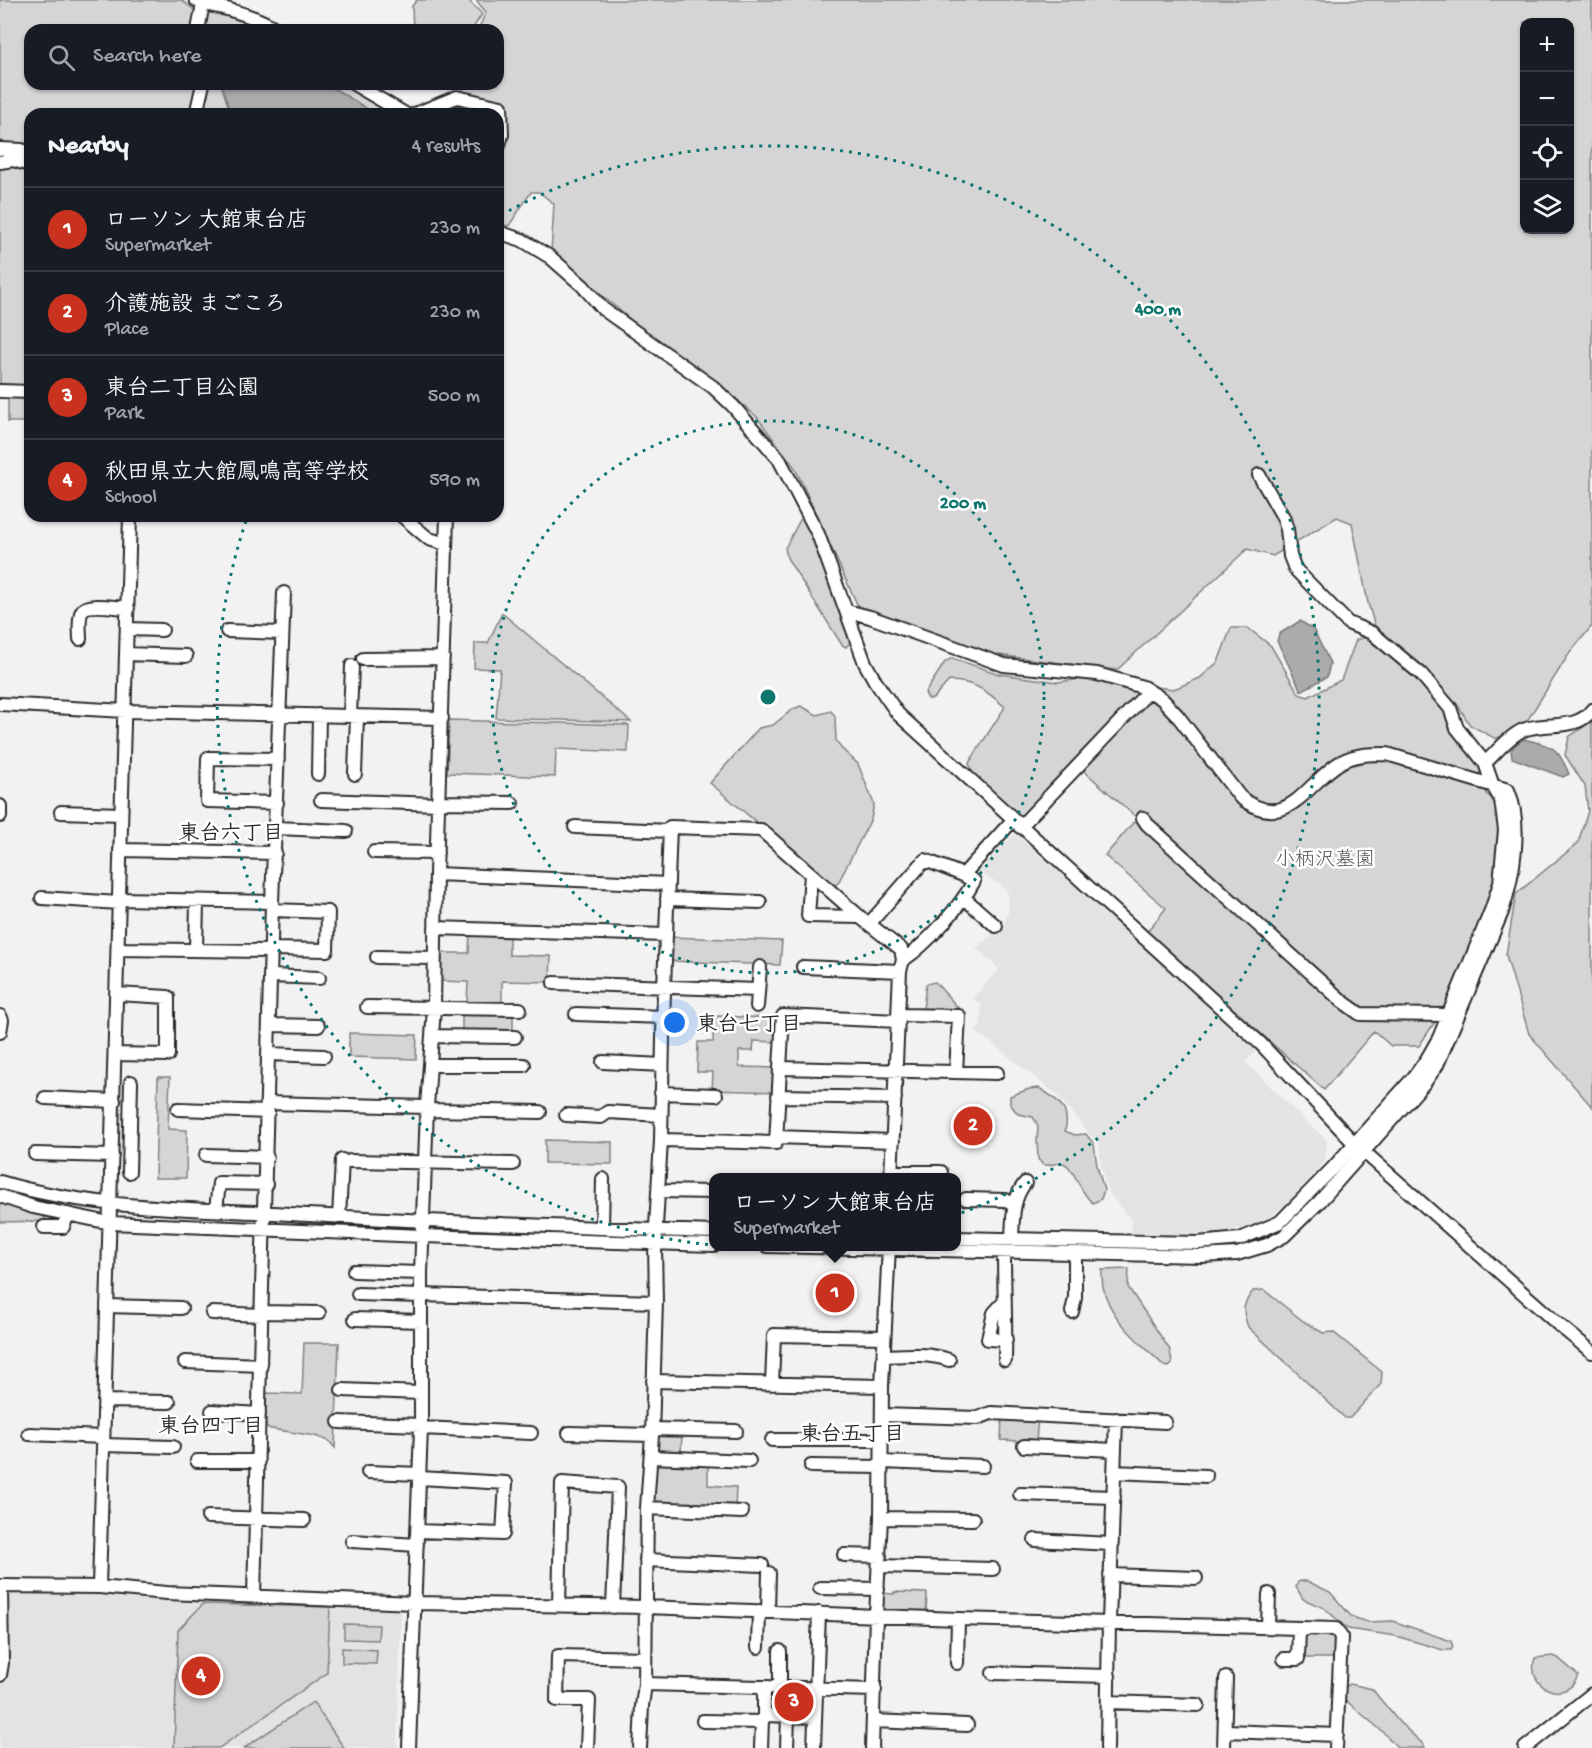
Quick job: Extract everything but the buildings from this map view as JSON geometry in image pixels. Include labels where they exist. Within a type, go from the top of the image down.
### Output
[{"type":"street","points":[[198,24],[199,2],[269,24]]},
{"type":"street","points":[[197,108],[202,90]]},
{"type":"street","points":[[364,90],[395,108]]},
{"type":"street","points":[[430,108],[457,97],[501,108]]},
{"type":"street","points":[[0,149],[24,151]]},
{"type":"street","points":[[0,162],[13,160],[24,163]]},
{"type":"street","points":[[504,234],[522,240],[550,257],[583,286],[603,309],[713,387],[733,406],[779,459],[818,534],[848,611],[865,663],[898,714],[1016,824],[1261,1044],[1359,1148],[1592,1352]]},
{"type":"street","points":[[0,391],[24,392]]},
{"type":"street","points":[[961,1251],[1201,1256],[1237,1254],[1267,1245],[1284,1236],[1320,1201],[1414,1077],[1453,1017],[1500,883],[1505,830],[1501,800],[1485,763],[1457,728],[1450,708],[1421,674],[1372,633],[1348,623],[1295,569],[1290,556],[1287,529],[1283,517],[1259,476]]},
{"type":"street","points":[[99,1587],[130,522]]},
{"type":"street","points":[[409,522],[429,539],[446,544]]},
{"type":"street","points":[[409,1748],[420,1476],[421,1272],[427,1109],[434,1008],[436,854],[447,522]]},
{"type":"street","points":[[254,1596],[266,1213],[272,906],[276,853],[284,593]]},
{"type":"street","points":[[80,639],[83,609],[90,606],[128,608]]},
{"type":"street","points":[[848,611],[1004,665],[1097,674],[1122,680],[1149,691],[1162,699],[1177,715],[1240,796],[1250,805],[1264,810],[1281,809],[1296,803],[1339,764],[1354,756],[1370,754],[1387,754],[1493,786]]},
{"type":"street","points":[[127,629],[162,630]]},
{"type":"street","points":[[231,635],[283,635]]},
{"type":"street","points":[[126,654],[186,656]]},
{"type":"street","points":[[363,659],[443,658]]},
{"type":"street","points":[[352,666],[355,774]]},
{"type":"street","points":[[963,875],[1149,691]]},
{"type":"street","points":[[0,704],[124,711],[442,718]]},
{"type":"street","points":[[1485,763],[1518,732],[1537,725],[1579,722],[1592,710]]},
{"type":"street","points":[[318,774],[319,715]]},
{"type":"street","points":[[277,803],[207,801],[208,758],[278,759]]},
{"type":"street","points":[[321,800],[512,803]]},
{"type":"street","points":[[0,806],[0,816]]},
{"type":"street","points":[[61,812],[121,814]]},
{"type":"street","points":[[1143,818],[1342,1001],[1360,1014],[1453,1017]]},
{"type":"street","points":[[575,827],[670,831]]},
{"type":"street","points":[[640,1748],[645,1684],[647,1508],[652,1432],[656,1302],[655,1244],[661,1140],[670,827],[761,830],[865,921],[901,949],[892,1173]]},
{"type":"street","points":[[276,828],[346,831]]},
{"type":"street","points":[[120,850],[276,853]]},
{"type":"street","points":[[374,852],[436,854]]},
{"type":"street","points":[[803,968],[902,966],[964,898],[974,881],[925,860],[865,921]]},
{"type":"street","points":[[436,874],[668,884]]},
{"type":"street","points":[[811,874],[808,916],[865,921]]},
{"type":"street","points":[[42,898],[196,901],[328,912],[327,950],[118,949]]},
{"type":"street","points":[[964,898],[996,926]]},
{"type":"street","points":[[667,899],[759,902]]},
{"type":"street","points":[[196,901],[196,950]]},
{"type":"street","points":[[435,928],[666,935]]},
{"type":"street","points":[[377,957],[434,958]]},
{"type":"street","points":[[757,1006],[760,967]]},
{"type":"street","points":[[271,976],[319,978]]},
{"type":"street","points":[[554,983],[758,990]]},
{"type":"street","points":[[115,1054],[168,1055],[168,997],[117,994]]},
{"type":"street","points":[[367,1007],[520,1009]]},
{"type":"street","points":[[576,1014],[664,1017]]},
{"type":"street","points":[[0,1016],[2,1020],[0,1032]]},
{"type":"street","points":[[661,1140],[776,1143],[783,1016],[899,1018],[959,1016],[956,1072]]},
{"type":"street","points":[[270,1025],[318,1026]]},
{"type":"street","points":[[432,1036],[515,1037]]},
{"type":"street","points":[[269,1053],[324,1056]]},
{"type":"street","points":[[603,1062],[662,1065]]},
{"type":"street","points":[[430,1065],[524,1065]]},
{"type":"street","points":[[780,1068],[997,1073]]},
{"type":"street","points":[[129,1172],[131,1082]]},
{"type":"street","points":[[661,1093],[716,1095]]},
{"type":"street","points":[[778,1096],[895,1098]]},
{"type":"street","points":[[45,1098],[114,1101]]},
{"type":"street","points":[[178,1109],[268,1107],[540,1112]]},
{"type":"street","points":[[566,1115],[602,1117],[608,1112],[661,1115]]},
{"type":"street","points":[[113,1124],[130,1124]]},
{"type":"street","points":[[776,1137],[893,1141]]},
{"type":"street","points":[[961,1238],[1198,1243],[1240,1239],[1280,1222],[1332,1169],[1359,1148]]},
{"type":"street","points":[[35,1154],[112,1156]]},
{"type":"street","points":[[206,1155],[267,1156]]},
{"type":"street","points":[[339,1217],[346,1160],[513,1164]]},
{"type":"street","points":[[925,1173],[941,1172]]},
{"type":"street","points":[[602,1228],[603,1179]]},
{"type":"street","points":[[0,1182],[38,1193],[111,1205],[423,1222],[709,1232]]},
{"type":"street","points":[[216,1210],[219,1183],[266,1184]]},
{"type":"street","points":[[1012,1239],[1014,1206],[1018,1191],[1025,1183]]},
{"type":"street","points":[[658,1191],[709,1192]]},
{"type":"street","points":[[0,1196],[33,1207],[110,1223],[709,1245]]},
{"type":"street","points":[[966,1199],[1006,1200],[1014,1206]]},
{"type":"street","points":[[44,1227],[63,1227],[68,1214]]},
{"type":"street","points":[[872,1748],[880,1561],[882,1386],[889,1251]]},
{"type":"street","points":[[1004,1252],[1005,1360]]},
{"type":"street","points":[[1072,1312],[1075,1298],[1075,1254]]},
{"type":"street","points":[[354,1271],[421,1272]]},
{"type":"street","points":[[358,1294],[656,1302]]},
{"type":"street","points":[[107,1306],[181,1308]]},
{"type":"street","points":[[212,1313],[319,1313]]},
{"type":"street","points":[[355,1319],[421,1321]]},
{"type":"street","points":[[772,1384],[774,1335],[884,1337]]},
{"type":"street","points":[[884,1356],[937,1356],[949,1360]]},
{"type":"street","points":[[185,1362],[261,1365]]},
{"type":"street","points":[[653,1381],[882,1386]]},
{"type":"street","points":[[342,1390],[421,1394]]},
{"type":"street","points":[[105,1401],[169,1402]]},
{"type":"street","points":[[212,1411],[259,1414]]},
{"type":"street","points":[[882,1415],[978,1418],[991,1413],[1165,1422]]},
{"type":"street","points":[[1107,1748],[1116,1419]]},
{"type":"street","points":[[339,1422],[531,1433]]},
{"type":"street","points":[[569,1433],[736,1431]]},
{"type":"street","points":[[29,1434],[172,1447]]},
{"type":"street","points":[[771,1440],[882,1440]]},
{"type":"street","points":[[1024,1446],[1115,1450]]},
{"type":"street","points":[[651,1457],[748,1461]]},
{"type":"street","points":[[197,1461],[258,1461]]},
{"type":"street","points":[[811,1466],[983,1466]]},
{"type":"street","points":[[368,1472],[506,1483],[503,1534],[418,1531]]},
{"type":"street","points":[[1114,1472],[1206,1476]]},
{"type":"street","points":[[559,1605],[562,1483],[618,1487],[613,1607]]},
{"type":"street","points":[[1020,1494],[1113,1497]]},
{"type":"street","points":[[647,1508],[742,1512]]},
{"type":"street","points":[[208,1517],[304,1520]]},
{"type":"street","points":[[881,1518],[973,1519]]},
{"type":"street","points":[[1035,1540],[1111,1544]]},
{"type":"street","points":[[352,1541],[417,1545]]},
{"type":"street","points":[[844,1556],[880,1561],[993,1569]]},
{"type":"street","points":[[646,1560],[766,1569],[764,1611],[758,1647]]},
{"type":"street","points":[[1110,1575],[1196,1578]]},
{"type":"street","points":[[0,1675],[2,1663],[1,1586],[99,1587],[167,1593],[414,1603],[646,1607],[1336,1629],[1341,1637],[1336,1748]]},
{"type":"street","points":[[820,1588],[878,1589]]},
{"type":"street","points":[[1268,1627],[1269,1594]]},
{"type":"street","points":[[814,1748],[819,1613]]},
{"type":"street","points":[[957,1664],[958,1618]]},
{"type":"street","points":[[1284,1659],[1298,1659],[1299,1628]]},
{"type":"street","points":[[780,1651],[780,1688]]},
{"type":"street","points":[[587,1748],[589,1700],[557,1700],[558,1656],[645,1658]]},
{"type":"street","points":[[993,1673],[1109,1676]]},
{"type":"street","points":[[1224,1748],[1226,1678]]},
{"type":"street","points":[[645,1684],[875,1690]]},
{"type":"street","points":[[761,1748],[764,1687]]},
{"type":"street","points":[[1525,1748],[1592,1694]]},
{"type":"street","points":[[1108,1702],[1198,1705]]},
{"type":"street","points":[[763,1720],[766,1715],[815,1717]]},
{"type":"street","points":[[787,1748],[788,1716]]},
{"type":"street","points":[[703,1720],[763,1720]]},
{"type":"street","points":[[873,1721],[967,1725]]},
{"type":"street","points":[[1226,1731],[1337,1735]]},
{"type":"shaded area","points":[[223,90],[337,90],[366,108],[229,108]]},
{"type":"shaded area","points":[[1300,621],[1313,629],[1330,663],[1327,677],[1301,691],[1277,641],[1279,634]]},
{"type":"shaded area","points":[[1524,739],[1548,746],[1557,752],[1569,774],[1563,777],[1512,758],[1511,750]]},
{"type":"shaded area","points":[[1015,833],[1123,928],[1256,1051],[1246,1062],[1327,1140],[1325,1161],[1286,1205],[1250,1226],[1219,1234],[1131,1232],[1131,1220],[1108,1192],[1099,1145],[1056,1094],[976,1031],[981,1024],[981,1004],[973,998],[999,969],[976,948],[1004,925],[1009,899],[1007,891],[1001,885],[978,872]]},
{"type":"shaded area","points":[[8,1589],[190,1600],[384,1607],[396,1610],[401,1613],[397,1748],[0,1748],[0,1688],[4,1664],[3,1595]]},
{"type":"green space","points":[[0,0],[181,0],[193,9],[214,11],[250,24],[24,24],[24,90],[352,90],[384,108],[24,108],[24,386],[0,384]]},
{"type":"green space","points":[[417,0],[468,0],[482,14],[476,24],[413,24],[412,6]]},
{"type":"green space","points":[[476,0],[1592,0],[1592,626],[1569,654],[1527,721],[1496,739],[1470,725],[1457,704],[1377,633],[1368,603],[1352,523],[1337,517],[1273,556],[1247,549],[1117,670],[998,655],[939,638],[867,613],[857,604],[795,468],[757,417],[718,383],[654,339],[551,253],[554,204],[539,192],[531,192],[509,226],[504,225],[504,108],[452,108],[462,90],[504,90],[504,24],[481,24],[486,12]]},
{"type":"green space","points":[[8,395],[24,396],[24,422],[8,422]]},
{"type":"green space","points":[[800,520],[805,520],[810,526],[847,628],[850,643],[846,647],[842,645],[787,558],[785,548]]},
{"type":"green space","points":[[502,613],[631,722],[496,718],[500,669],[474,668],[475,643],[488,643]]},
{"type":"green space","name":"小柄沢墓園","points":[[1231,628],[1248,628],[1271,646],[1299,694],[1308,697],[1341,680],[1356,640],[1367,636],[1450,702],[1480,766],[1487,794],[1495,802],[1501,831],[1493,886],[1448,1002],[1419,1046],[1391,1046],[1374,1031],[1324,1090],[1147,932],[1166,908],[1105,856],[1137,818],[1075,763],[1022,819],[972,772],[969,763],[1005,707],[986,692],[958,681],[949,681],[933,699],[928,699],[925,693],[945,662],[952,658],[999,674],[1058,682],[1081,679],[1174,689],[1200,678],[1218,662]]},
{"type":"green space","points":[[801,706],[817,715],[831,711],[835,716],[836,740],[858,764],[874,804],[871,819],[838,883],[833,887],[710,783],[759,728],[773,725],[793,709]]},
{"type":"green space","points":[[449,720],[629,725],[628,752],[556,749],[555,777],[447,773]]},
{"type":"green space","points":[[1592,721],[1592,1107],[1529,1034],[1506,955],[1516,894],[1578,843],[1588,811],[1585,786],[1565,755],[1569,737]]},
{"type":"green space","points":[[470,931],[509,932],[509,955],[551,956],[550,982],[502,981],[502,1005],[467,1004],[468,982],[438,981],[439,953],[469,953]]},
{"type":"green space","points":[[669,937],[782,941],[780,965],[668,961]]},
{"type":"green space","points":[[935,982],[961,1011],[923,1009],[926,984]]},
{"type":"green space","points":[[462,1010],[513,1011],[513,1033],[462,1032]]},
{"type":"green space","points":[[714,1016],[778,1018],[778,1042],[754,1041],[753,1051],[739,1051],[739,1067],[777,1068],[776,1092],[712,1090],[713,1072],[697,1072],[698,1042],[713,1042]]},
{"type":"green space","points":[[349,1033],[417,1035],[416,1059],[349,1057]]},
{"type":"green space","points":[[158,1077],[170,1077],[168,1129],[187,1130],[186,1178],[155,1178]]},
{"type":"green space","points":[[1039,1088],[1061,1105],[1066,1116],[1065,1131],[1075,1135],[1086,1134],[1094,1144],[1104,1190],[1101,1199],[1093,1203],[1088,1199],[1071,1170],[1063,1163],[1043,1165],[1038,1159],[1038,1126],[1033,1117],[1018,1114],[1010,1104],[1010,1096]]},
{"type":"green space","points":[[545,1140],[612,1142],[612,1164],[545,1163]]},
{"type":"green space","points":[[0,1202],[45,1217],[45,1221],[0,1222]]},
{"type":"green space","points":[[1129,1269],[1128,1287],[1170,1350],[1172,1364],[1169,1367],[1164,1366],[1131,1334],[1106,1299],[1102,1270]]},
{"type":"green space","points":[[1264,1290],[1303,1321],[1323,1333],[1333,1332],[1382,1372],[1381,1384],[1350,1418],[1345,1418],[1248,1327],[1244,1312],[1245,1304],[1253,1291]]},
{"type":"green space","points":[[304,1343],[339,1343],[335,1448],[329,1441],[315,1436],[266,1428],[265,1393],[302,1394]]},
{"type":"green space","points":[[1002,1416],[1038,1417],[1036,1442],[1001,1440]]},
{"type":"green space","points":[[655,1432],[682,1433],[681,1453],[656,1452]]},
{"type":"green space","points":[[659,1460],[708,1463],[708,1485],[736,1487],[735,1510],[652,1503],[653,1464]]},
{"type":"green space","points":[[1301,1581],[1307,1581],[1330,1592],[1351,1616],[1367,1622],[1393,1621],[1451,1641],[1453,1647],[1451,1650],[1443,1650],[1396,1636],[1348,1629],[1324,1608],[1303,1599],[1296,1587]]},
{"type":"green space","points":[[894,1592],[927,1593],[926,1613],[884,1612],[884,1608],[880,1608],[881,1593],[894,1594]]},
{"type":"green space","points":[[203,1604],[330,1607],[327,1673],[219,1748],[174,1748],[178,1630]]},
{"type":"green space","points":[[344,1624],[379,1625],[378,1640],[344,1639]]},
{"type":"green space","points":[[1302,1630],[1333,1632],[1337,1639],[1337,1658],[1302,1658]]},
{"type":"green space","points":[[342,1648],[377,1650],[376,1664],[342,1663]]},
{"type":"green space","points":[[1553,1656],[1578,1675],[1566,1690],[1549,1690],[1536,1678],[1535,1658]]},
{"type":"green space","points":[[1350,1684],[1372,1689],[1399,1722],[1425,1748],[1398,1748],[1345,1700],[1345,1687]]},
{"type":"green space","points":[[778,1690],[810,1691],[809,1714],[777,1713]]},
{"type":"green space","points":[[313,1702],[344,1748],[244,1748]]},
{"type":"place","name":"介護施設 まごころ","points":[[973,1126]]},
{"type":"place","name":"ローソン 大館東台店","points":[[835,1293]]},
{"type":"place","name":"秋田県立大館鳳鳴高等学校","points":[[201,1676]]},
{"type":"place","name":"東台二丁目公園","points":[[794,1702]]},
{"type":"district","name":"東台六丁目","points":[[231,835]]},
{"type":"district","name":"東台七丁目","points":[[749,1026]]},
{"type":"district","name":"東台四丁目","points":[[211,1428]]},
{"type":"district","name":"東台五丁目","points":[[852,1436]]}]
